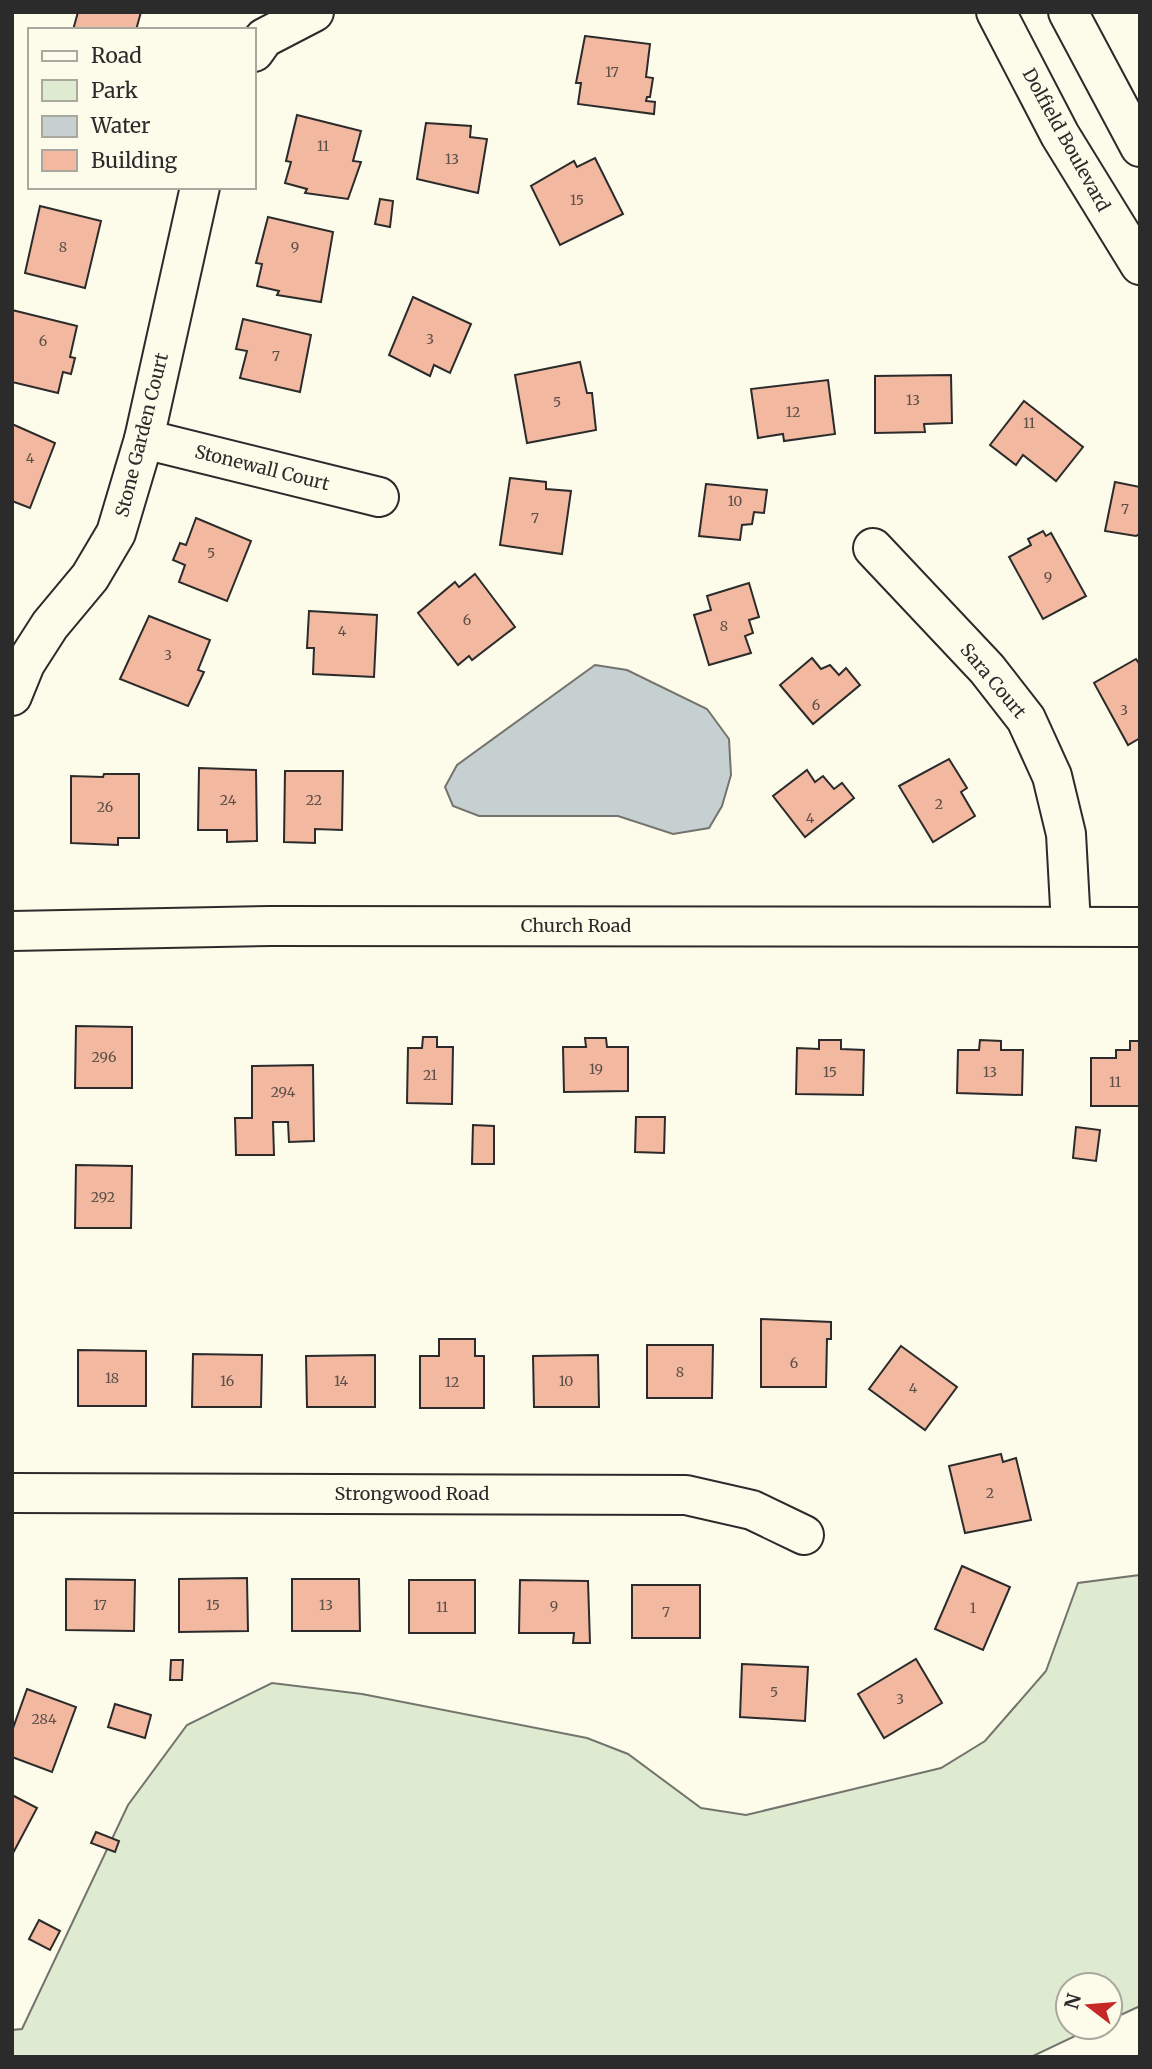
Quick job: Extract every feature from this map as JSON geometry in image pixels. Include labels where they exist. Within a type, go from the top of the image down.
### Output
[{"type":"street","points":[[256,49],[264,38],[314,12]]},
{"type":"street","name":"Dolfield Boulevard","points":[[996,12],[1060,135],[1140,265]]},
{"type":"street","points":[[1068,12],[1140,147]]},
{"type":"street","name":"Stone Garden Court","points":[[12,696],[25,664],[50,625],[90,578],[116,533],[144,439],[200,189]]},
{"type":"street","name":"Stonewall Court","points":[[144,439],[379,497]]},
{"type":"street","name":"Sara Court","points":[[873,548],[987,669],[1026,719],[1052,776],[1066,834],[1071,925]]},
{"type":"street","name":"Church Road","points":[[12,931],[271,926],[1140,927]]},
{"type":"street","name":"Strongwood Road","points":[[12,1493],[686,1495],[752,1510],[804,1535]]},
{"type":"green space","points":[[1140,1575],[1140,2006],[1124,2013],[1124,1971],[1054,1971],[1054,2041],[1065,2041],[1031,2057],[12,2057],[12,2030],[22,2029],[128,1805],[187,1725],[272,1683],[362,1694],[587,1738],[628,1754],[701,1808],[746,1815],[941,1768],[985,1741],[1046,1671],[1078,1583]]},
{"type":"water","points":[[595,665],[627,670],[707,709],[729,739],[731,775],[722,806],[709,828],[673,834],[618,816],[479,816],[453,806],[445,787],[457,765]]},
{"type":"building","points":[[78,12],[141,12],[137,28],[74,28]]},
{"type":"building","points":[[585,36],[650,44],[646,77],[653,78],[650,97],[647,97],[646,101],[655,102],[654,114],[578,104],[581,83],[576,83]]},
{"type":"building","points":[[297,115],[361,131],[353,161],[361,162],[348,199],[305,193],[307,189],[285,183],[291,162],[286,161]]},
{"type":"building","points":[[426,123],[471,126],[470,137],[487,139],[478,193],[417,179]]},
{"type":"building","points":[[595,158],[623,214],[560,245],[531,186],[574,161],[577,167]]},
{"type":"building","points":[[380,199],[393,201],[390,227],[375,224]]},
{"type":"building","points":[[40,206],[101,221],[85,288],[25,273]]},
{"type":"building","points":[[268,217],[333,232],[321,302],[277,295],[279,291],[257,286],[262,264],[256,263]]},
{"type":"building","points":[[413,297],[471,324],[450,373],[434,365],[430,376],[389,355]]},
{"type":"building","points":[[12,310],[77,326],[70,357],[75,358],[71,374],[63,372],[58,393],[12,382]]},
{"type":"building","points":[[243,319],[311,335],[300,392],[240,378],[247,351],[236,349]]},
{"type":"building","points":[[580,362],[587,393],[592,393],[596,430],[527,443],[515,375]]},
{"type":"building","points":[[951,375],[952,423],[924,424],[925,432],[875,433],[875,376]]},
{"type":"building","points":[[828,380],[835,434],[784,441],[783,434],[758,438],[751,389]]},
{"type":"building","points":[[1024,401],[1083,447],[1056,481],[1023,455],[1016,465],[990,445]]},
{"type":"building","points":[[12,424],[55,443],[30,508],[12,501]]},
{"type":"building","points":[[510,478],[546,482],[546,489],[571,491],[562,554],[500,545]]},
{"type":"building","points":[[1115,482],[1140,487],[1140,534],[1136,536],[1105,531]]},
{"type":"building","points":[[706,484],[767,490],[764,513],[754,512],[752,524],[742,525],[740,540],[699,536]]},
{"type":"building","points":[[196,518],[251,541],[227,601],[179,582],[185,565],[173,560],[180,543],[186,545]]},
{"type":"building","points":[[1043,531],[1046,536],[1051,533],[1086,596],[1043,619],[1009,557],[1031,545],[1028,539]]},
{"type":"building","points":[[475,574],[515,627],[472,660],[469,656],[458,665],[418,613],[455,582],[459,587]]},
{"type":"building","points":[[749,583],[759,617],[749,620],[753,633],[745,636],[751,653],[709,665],[694,615],[711,610],[707,596]]},
{"type":"building","points":[[309,611],[377,615],[374,677],[313,674],[314,648],[307,648]]},
{"type":"building","points":[[149,616],[210,640],[198,670],[204,672],[188,706],[120,679]]},
{"type":"building","points":[[812,658],[821,669],[830,665],[839,675],[846,668],[860,685],[813,724],[780,685]]},
{"type":"building","points":[[1136,659],[1140,665],[1140,738],[1128,745],[1094,683]]},
{"type":"building","points":[[949,759],[967,788],[961,792],[975,816],[933,842],[899,786]]},
{"type":"building","points":[[199,768],[256,770],[257,841],[227,842],[227,830],[198,830]]},
{"type":"building","points":[[807,770],[815,782],[823,776],[834,789],[842,783],[854,798],[805,837],[773,796]]},
{"type":"building","points":[[285,771],[343,771],[342,830],[315,829],[315,843],[284,842]]},
{"type":"building","points":[[104,774],[139,774],[139,838],[118,838],[118,845],[71,843],[71,776],[103,777]]},
{"type":"building","points":[[76,1026],[132,1027],[132,1088],[75,1088]]},
{"type":"building","points":[[423,1037],[437,1037],[437,1047],[453,1047],[452,1104],[407,1103],[408,1048],[422,1048]]},
{"type":"building","points":[[585,1038],[606,1038],[607,1047],[628,1047],[628,1091],[564,1092],[563,1047],[586,1047]]},
{"type":"building","points":[[819,1040],[841,1040],[841,1049],[864,1050],[863,1095],[796,1094],[797,1048],[819,1049]]},
{"type":"building","points":[[980,1040],[1001,1041],[1001,1050],[1023,1050],[1022,1095],[957,1093],[958,1050],[979,1050]]},
{"type":"building","points":[[1130,1041],[1140,1041],[1140,1106],[1091,1106],[1091,1058],[1116,1058],[1116,1050],[1130,1050]]},
{"type":"building","points":[[313,1065],[314,1141],[289,1142],[288,1122],[273,1122],[274,1155],[236,1155],[235,1118],[252,1118],[252,1066]]},
{"type":"building","points":[[636,1117],[665,1117],[664,1153],[635,1152]]},
{"type":"building","points":[[473,1125],[494,1126],[494,1164],[472,1164]]},
{"type":"building","points":[[1076,1127],[1100,1130],[1096,1161],[1073,1158]]},
{"type":"building","points":[[76,1165],[132,1166],[131,1228],[75,1228]]},
{"type":"building","points":[[761,1319],[831,1322],[831,1339],[827,1339],[826,1387],[761,1387]]},
{"type":"building","points":[[439,1339],[475,1339],[475,1356],[484,1356],[484,1408],[420,1408],[420,1356],[439,1356]]},
{"type":"building","points":[[647,1345],[713,1345],[712,1398],[647,1398]]},
{"type":"building","points":[[901,1346],[957,1387],[925,1430],[869,1389]]},
{"type":"building","points":[[78,1350],[146,1351],[146,1406],[78,1406]]},
{"type":"building","points":[[193,1354],[262,1355],[261,1407],[192,1407]]},
{"type":"building","points":[[375,1355],[375,1407],[307,1407],[306,1356]]},
{"type":"building","points":[[598,1355],[599,1407],[534,1407],[533,1356]]},
{"type":"building","points":[[1001,1454],[1003,1462],[1016,1458],[1031,1520],[965,1533],[949,1466]]},
{"type":"building","points":[[962,1566],[1010,1587],[983,1650],[935,1629]]},
{"type":"building","points":[[247,1578],[248,1631],[179,1632],[179,1579]]},
{"type":"building","points":[[66,1579],[135,1580],[134,1631],[66,1630]]},
{"type":"building","points":[[292,1579],[359,1579],[360,1631],[292,1631]]},
{"type":"building","points":[[409,1580],[475,1580],[475,1633],[409,1633]]},
{"type":"building","points":[[520,1580],[588,1581],[590,1643],[573,1643],[574,1633],[519,1633]]},
{"type":"building","points":[[632,1585],[700,1585],[700,1638],[632,1638]]},
{"type":"building","points":[[916,1659],[942,1703],[884,1738],[858,1694]]},
{"type":"building","points":[[171,1660],[183,1660],[182,1680],[170,1680]]},
{"type":"building","points":[[742,1664],[808,1667],[805,1721],[740,1717]]},
{"type":"building","points":[[27,1689],[76,1707],[52,1772],[12,1757],[12,1731]]},
{"type":"building","points":[[115,1704],[151,1715],[145,1738],[108,1727]]},
{"type":"building","points":[[12,1795],[37,1808],[12,1855]]},
{"type":"building","points":[[96,1832],[119,1841],[115,1852],[91,1843]]},
{"type":"building","points":[[39,1920],[60,1931],[50,1950],[29,1939]]}]
